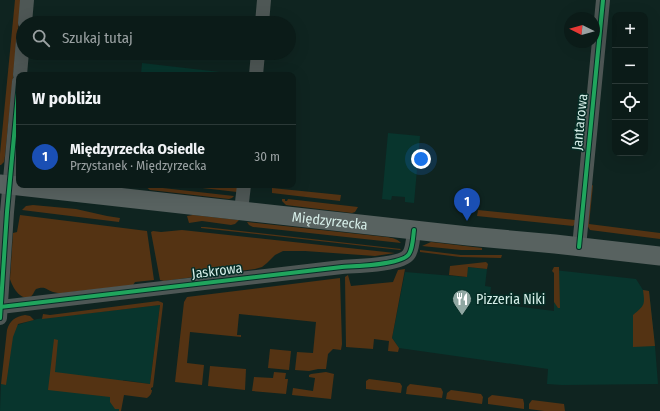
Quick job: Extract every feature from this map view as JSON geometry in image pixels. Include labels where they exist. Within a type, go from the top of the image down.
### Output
[{"type":"main road","name":"Międzyrzecka","points":[[5,184],[16,185]]},
{"type":"main road","name":"Międzyrzecka","points":[[40,188],[660,256]]},
{"type":"street","points":[[26,16],[27,0]]},
{"type":"street","points":[[263,16],[264,0]]},
{"type":"street","name":"Jantarowa","points":[[579,247],[604,0]]},
{"type":"street","points":[[20,72],[21,60]]},
{"type":"street","points":[[256,72],[257,60]]},
{"type":"street","points":[[0,311],[5,184],[16,104]]},
{"type":"street","points":[[241,211],[244,188]]},
{"type":"street","name":"Jaskrowa","points":[[0,311],[342,267],[392,262],[406,258],[410,253],[414,230]]},
{"type":"shaded area","points":[[15,0],[21,0],[19,16],[16,16],[16,49],[5,156],[4,162],[1,165],[0,154]]},
{"type":"shaded area","points":[[142,63],[220,72],[141,72]]},
{"type":"shaded area","points":[[388,133],[420,136],[414,203],[405,202],[405,197],[392,196],[391,200],[382,199]]},
{"type":"shaded area","points":[[593,185],[589,224],[660,233],[660,239],[590,230],[587,225],[591,186]]},
{"type":"shaded area","points":[[148,188],[163,188],[234,196],[229,199],[150,190]]},
{"type":"shaded area","points":[[202,188],[238,188],[237,192]]},
{"type":"shaded area","points":[[272,188],[341,195],[340,201],[272,193]]},
{"type":"shaded area","points":[[282,199],[285,199],[285,201],[288,199],[358,207],[355,212],[352,213],[286,205]]},
{"type":"shaded area","points":[[33,205],[76,209],[120,218],[119,222],[22,210],[26,206]]},
{"type":"shaded area","points":[[478,210],[575,220],[575,224],[573,226],[477,216]]},
{"type":"shaded area","points":[[20,215],[147,231],[154,280],[135,282],[133,285],[63,293],[41,288],[36,289],[30,297],[23,297],[17,292],[10,279],[13,233],[17,232]]},
{"type":"shaded area","points":[[193,215],[239,220],[235,224],[231,225],[202,221],[189,223],[187,216]]},
{"type":"shaded area","points":[[247,222],[386,237],[396,239],[401,243],[253,227]]},
{"type":"shaded area","points":[[201,227],[205,227],[401,249],[400,250]]},
{"type":"shaded area","points":[[182,230],[395,253],[375,256],[283,251],[275,255],[262,267],[255,269],[164,281],[160,280],[151,232]]},
{"type":"shaded area","points":[[431,242],[482,248],[482,250],[461,250],[422,246]]},
{"type":"shaded area","points":[[420,250],[461,255],[502,255],[501,258],[460,257],[420,252]]},
{"type":"shaded area","points":[[486,262],[488,264],[487,269],[468,267],[467,277],[449,275],[450,266]]},
{"type":"shaded area","points":[[468,267],[487,269],[485,286],[491,287],[489,303],[554,311],[554,270],[636,279],[643,290],[649,291],[658,384],[547,384],[548,369],[399,348],[392,338],[405,272],[466,277]]},
{"type":"shaded area","points":[[554,267],[559,267],[560,308],[558,308],[554,302],[554,273],[552,271]]},
{"type":"shaded area","points":[[405,269],[392,338],[399,348],[398,352],[388,351],[389,341],[374,339],[373,349],[346,347],[345,277],[348,275],[351,286],[393,282],[398,270]]},
{"type":"shaded area","points":[[340,278],[342,344],[341,350],[333,349],[328,354],[326,369],[309,371],[295,370],[297,352],[313,353],[316,322],[239,314],[237,335],[241,335],[241,337],[190,332],[187,363],[204,365],[202,385],[175,382],[184,302],[187,297]]},
{"type":"shaded area","points":[[643,290],[649,291],[655,346],[633,347],[633,315],[640,309],[644,302]]},
{"type":"shaded area","points":[[158,301],[163,303],[163,305],[153,387],[151,388],[151,394],[147,398],[124,395],[121,411],[119,411],[119,409],[115,409],[110,402],[110,397],[48,390],[54,339],[58,340],[55,372],[150,384],[160,305],[42,319],[43,314],[50,315]]},
{"type":"shaded area","points":[[160,305],[150,384],[123,380],[121,411],[0,411],[1,384],[3,384],[14,326],[37,319]]},
{"type":"shaded area","points":[[25,315],[30,316],[34,320],[18,324],[13,337],[6,385],[1,384],[7,330],[13,320]]},
{"type":"shaded area","points":[[270,349],[291,351],[289,370],[268,368]]},
{"type":"shaded area","points":[[210,366],[246,369],[245,390],[208,386]]},
{"type":"shaded area","points":[[274,372],[286,373],[285,379],[288,379],[286,394],[252,391],[254,377],[273,378]]},
{"type":"shaded area","points":[[326,372],[334,374],[331,399],[292,395],[293,388],[313,391],[315,378],[309,377],[309,375]]},
{"type":"shaded area","points":[[369,379],[400,383],[402,386],[401,393],[366,389],[366,381]]},
{"type":"shaded area","points":[[410,384],[441,388],[443,392],[442,398],[406,394],[407,387]]},
{"type":"shaded area","points":[[451,390],[481,394],[483,397],[482,404],[446,399],[447,393]]},
{"type":"shaded area","points":[[492,395],[523,399],[524,409],[488,404],[488,398]]},
{"type":"shaded area","points":[[532,400],[564,404],[565,411],[529,409],[529,404]]},
{"type":"cycle path","points":[[579,247],[603,0]]},
{"type":"cycle path","points":[[0,318],[7,212],[16,114]]},
{"type":"cycle path","points":[[0,307],[342,267],[388,263],[398,261],[405,258],[409,254],[412,246],[414,230]]},
{"type":"place","name":"Międzyrzecka Osiedle","points":[[467,221]]},
{"type":"place","name":"Pizzeria Niki","points":[[462,316]]}]
